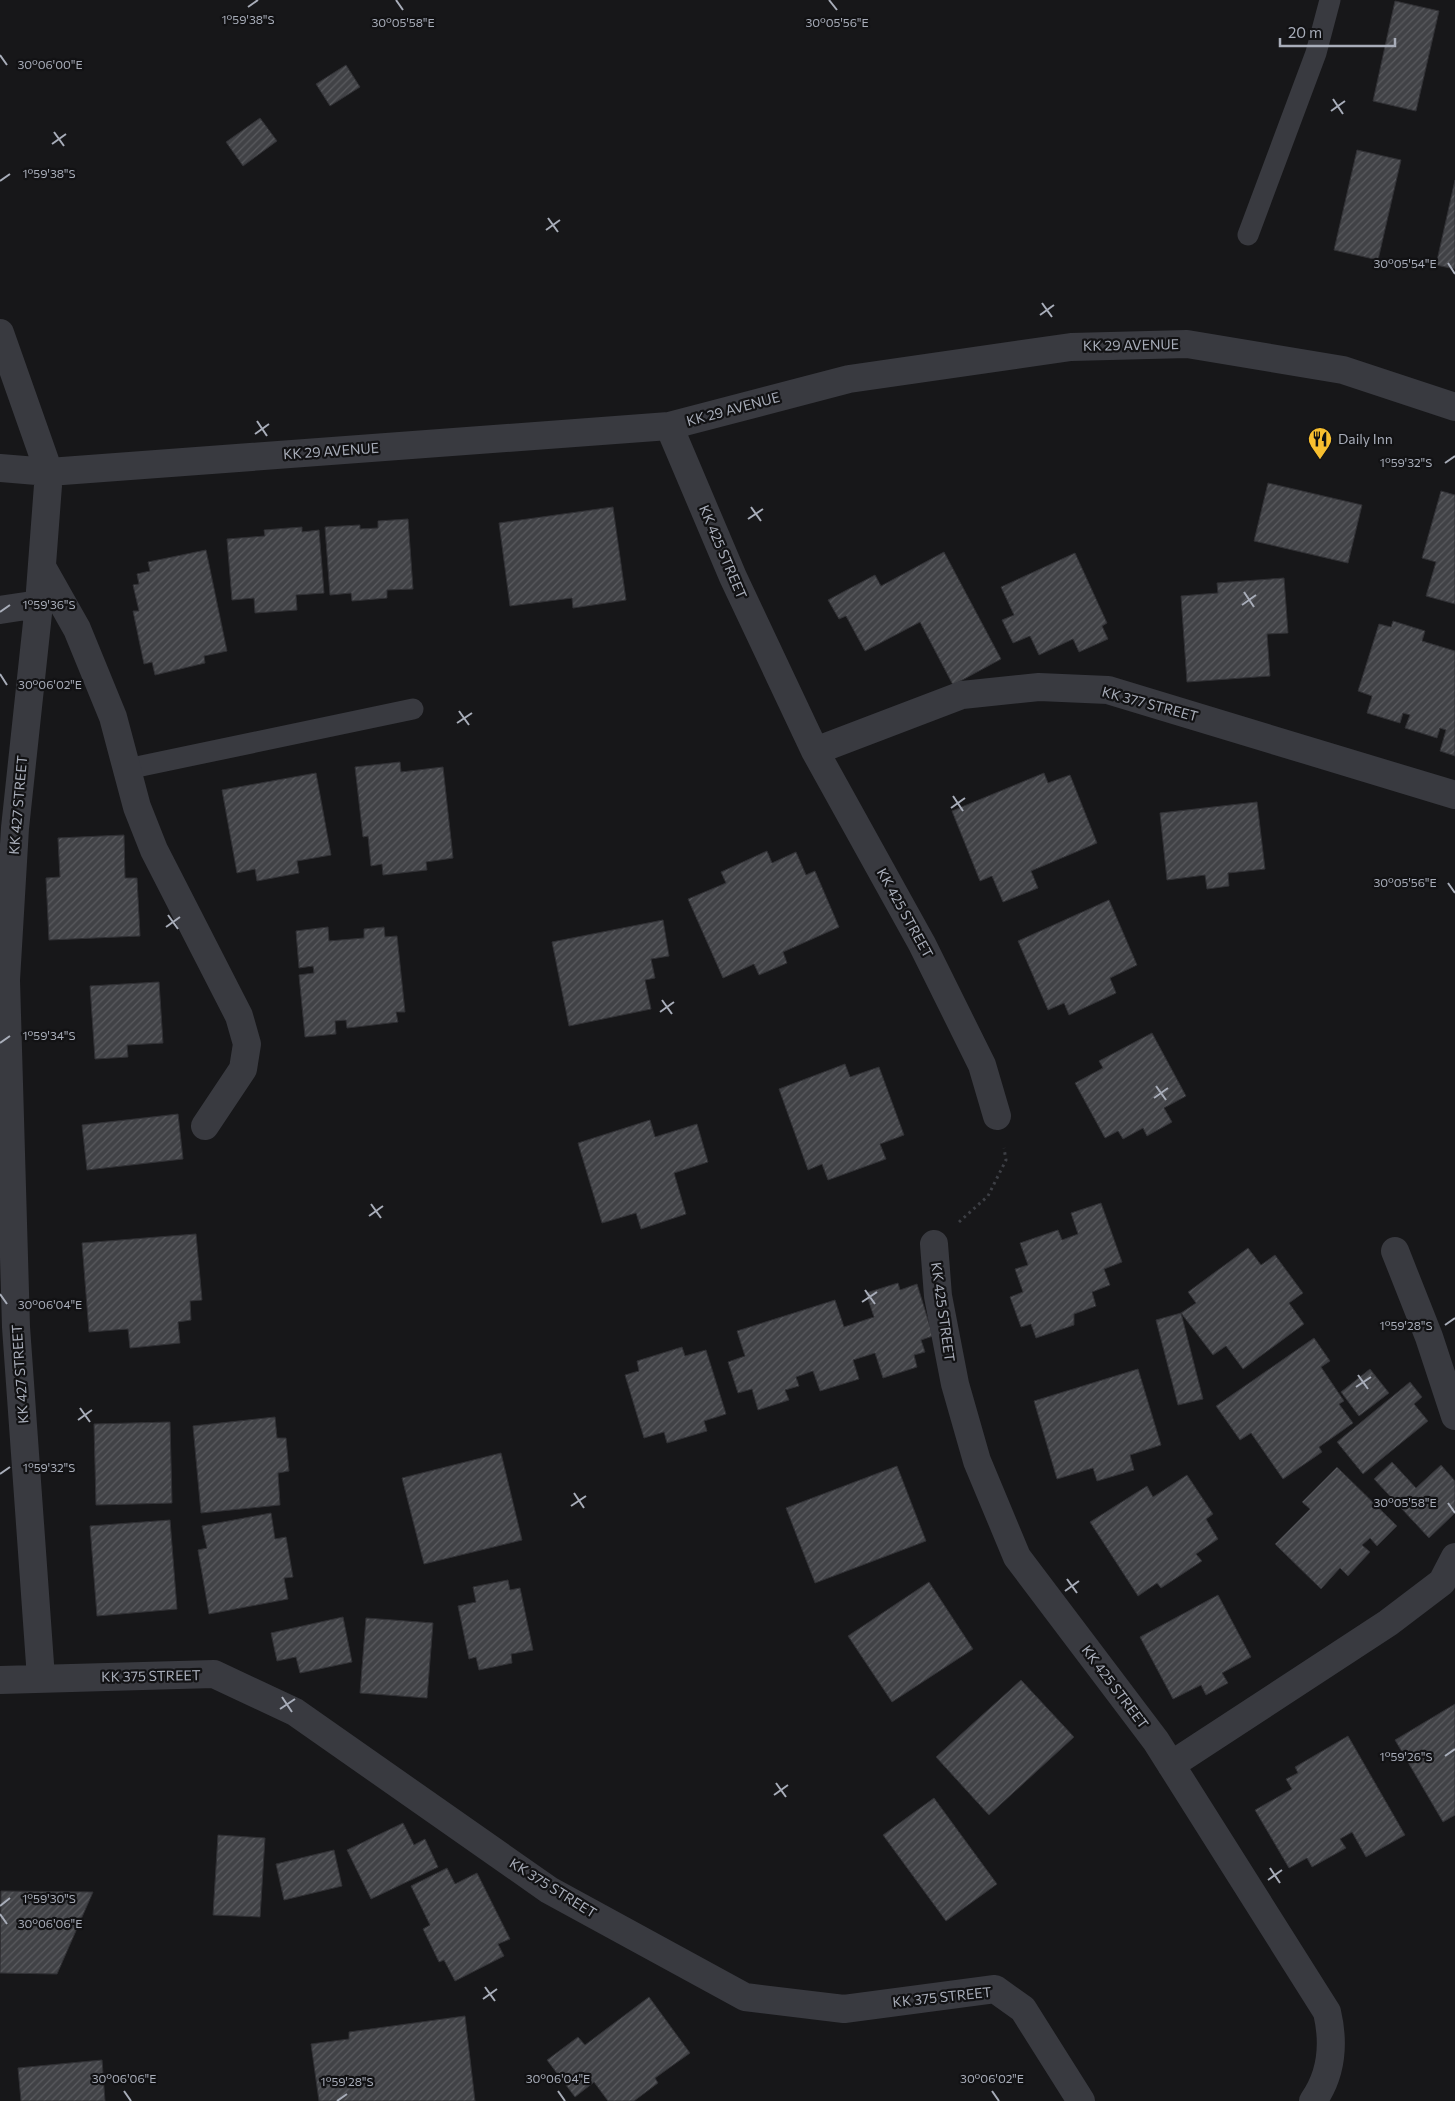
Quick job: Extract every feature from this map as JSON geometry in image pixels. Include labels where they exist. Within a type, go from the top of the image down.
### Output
[{"type":"street","points":[[0,333],[49,472]]},
{"type":"street","name":"KK 29 AVENUE","points":[[0,468],[49,472],[669,426],[849,378],[1071,347],[1187,344],[1343,370],[1455,407]]},
{"type":"street","name":"KK 425 STREET","points":[[669,426],[733,577],[815,751],[922,944],[982,1065],[997,1116]]},
{"type":"street","name":"KK 427 STREET","points":[[41,1678],[8,1327],[3,980],[15,828],[39,604],[49,472]]},
{"type":"street","points":[[42,567],[77,629],[113,717],[137,807],[154,850],[239,1016],[247,1044],[243,1069],[205,1126]]},
{"type":"street","points":[[0,610],[39,604]]},
{"type":"street","name":"KK 377 STREET","points":[[815,751],[962,695],[1039,687],[1108,690],[1455,795]]},
{"type":"street","name":"KK 425 STREET","points":[[934,1244],[938,1296],[954,1384],[977,1461],[1017,1557],[1156,1741],[1327,2012],[1332,2032],[1331,2060],[1313,2101]]},
{"type":"street","points":[[1395,1251],[1429,1337],[1455,1416]]},
{"type":"street","points":[[1171,1765],[1388,1623],[1442,1582],[1455,1557]]},
{"type":"street","name":"KK 375 STREET","points":[[0,1680],[214,1674],[295,1712],[549,1890],[745,1997],[844,2009],[995,1989],[1023,2009],[1081,2101]]},
{"type":"lane","points":[[1248,235],[1316,53],[1330,0]]},
{"type":"lane","points":[[127,769],[413,709]]},
{"type":"path","name":"KK 425 STREET","points":[[934,1244],[988,1196],[1006,1160],[997,1116]]},
{"type":"building","points":[[1395,1],[1439,11],[1416,111],[1373,101]]},
{"type":"building","points":[[346,65],[360,87],[330,106],[316,84]]},
{"type":"building","points":[[260,118],[277,141],[243,166],[226,142]]},
{"type":"building","points":[[1357,150],[1401,160],[1378,260],[1334,250]]},
{"type":"building","points":[[1455,180],[1455,269],[1436,265]]},
{"type":"building","points":[[1268,483],[1362,505],[1348,563],[1254,541]]},
{"type":"building","points":[[1441,491],[1455,495],[1455,604],[1426,596],[1436,562],[1422,558]]},
{"type":"building","points":[[613,507],[626,600],[573,608],[572,598],[510,606],[499,523]]},
{"type":"building","points":[[408,519],[413,589],[387,590],[387,598],[352,601],[351,593],[330,595],[325,527],[360,525],[360,529],[378,528],[378,521]]},
{"type":"building","points":[[302,527],[302,532],[319,530],[324,593],[296,595],[297,610],[255,613],[254,598],[232,600],[227,539],[265,536],[264,530]]},
{"type":"building","points":[[206,550],[227,651],[204,656],[205,663],[155,675],[152,662],[144,664],[133,611],[139,611],[133,585],[139,584],[137,574],[150,571],[148,562]]},
{"type":"building","points":[[944,552],[1001,659],[953,685],[920,622],[865,651],[846,616],[839,619],[828,600],[875,575],[881,586]]},
{"type":"building","points":[[1075,553],[1107,623],[1102,626],[1108,639],[1079,652],[1073,639],[1039,655],[1030,636],[1013,643],[1002,620],[1014,615],[1001,587]]},
{"type":"building","points":[[1284,578],[1288,633],[1267,634],[1270,676],[1187,682],[1181,596],[1218,593],[1217,583]]},
{"type":"building","points":[[1393,621],[1425,631],[1422,641],[1455,651],[1455,756],[1440,751],[1446,730],[1440,728],[1437,738],[1405,728],[1410,715],[1403,713],[1400,723],[1367,713],[1372,696],[1358,691],[1379,624],[1391,627]]},
{"type":"building","points":[[400,762],[401,772],[443,767],[453,858],[426,862],[427,870],[383,875],[382,864],[371,866],[368,836],[363,837],[355,767]]},
{"type":"building","points":[[316,773],[331,855],[297,861],[299,873],[257,881],[255,869],[237,873],[222,790]]},
{"type":"building","points":[[1044,773],[1048,783],[1070,775],[1097,843],[1031,871],[1038,888],[1003,902],[992,876],[980,881],[952,811]]},
{"type":"building","points":[[1257,802],[1265,869],[1228,873],[1229,886],[1207,889],[1205,875],[1167,880],[1160,813]]},
{"type":"building","points":[[124,835],[125,878],[137,878],[140,936],[49,940],[46,878],[60,877],[58,838]]},
{"type":"building","points":[[767,851],[772,863],[796,852],[806,875],[815,871],[839,927],[783,952],[787,963],[759,975],[754,964],[723,978],[688,899],[726,883],[721,872]]},
{"type":"building","points":[[1109,900],[1137,965],[1110,978],[1116,993],[1069,1015],[1064,1003],[1048,1010],[1018,941]]},
{"type":"building","points":[[663,920],[669,956],[651,959],[655,978],[645,980],[651,1009],[569,1026],[552,942]]},
{"type":"building","points":[[328,927],[329,941],[364,938],[364,929],[384,927],[385,937],[397,936],[405,1012],[396,1012],[398,1022],[347,1028],[346,1020],[335,1021],[336,1034],[305,1037],[299,975],[314,973],[313,966],[299,968],[296,931]]},
{"type":"building","points":[[159,982],[163,1043],[127,1045],[128,1057],[95,1059],[90,986]]},
{"type":"building","points":[[1152,1033],[1186,1096],[1164,1108],[1172,1122],[1147,1136],[1143,1128],[1123,1139],[1118,1131],[1105,1138],[1075,1083],[1103,1068],[1099,1061]]},
{"type":"building","points":[[845,1064],[850,1077],[879,1067],[904,1135],[880,1144],[886,1159],[828,1180],[822,1164],[808,1170],[779,1089]]},
{"type":"building","points":[[178,1114],[183,1159],[87,1170],[82,1125]]},
{"type":"building","points":[[650,1120],[655,1137],[697,1124],[708,1162],[674,1173],[686,1214],[641,1229],[636,1213],[602,1223],[578,1143]]},
{"type":"building","points":[[1101,1203],[1122,1262],[1104,1269],[1110,1285],[1092,1292],[1096,1306],[1074,1314],[1074,1325],[1036,1338],[1031,1324],[1021,1327],[1010,1297],[1023,1292],[1015,1269],[1028,1265],[1020,1243],[1058,1230],[1062,1240],[1078,1234],[1071,1213]]},
{"type":"building","points":[[196,1234],[202,1300],[190,1301],[191,1320],[178,1322],[180,1343],[130,1348],[128,1329],[89,1332],[82,1243]]},
{"type":"building","points":[[1248,1248],[1261,1265],[1275,1255],[1303,1293],[1289,1303],[1304,1324],[1243,1369],[1226,1346],[1213,1355],[1181,1313],[1196,1303],[1188,1292]]},
{"type":"building","points":[[898,1283],[900,1290],[917,1284],[933,1336],[921,1340],[925,1352],[914,1355],[917,1367],[883,1378],[875,1353],[853,1360],[859,1379],[820,1391],[813,1371],[796,1377],[799,1386],[785,1390],[789,1400],[758,1410],[752,1389],[738,1393],[728,1362],[745,1356],[737,1331],[835,1300],[844,1327],[874,1317],[866,1293]]},
{"type":"building","points":[[1181,1313],[1203,1399],[1178,1405],[1156,1320]]},
{"type":"building","points":[[1314,1338],[1330,1361],[1321,1367],[1344,1401],[1339,1404],[1353,1423],[1319,1447],[1322,1452],[1283,1479],[1251,1433],[1240,1440],[1216,1406]]},
{"type":"building","points":[[682,1347],[685,1356],[706,1350],[726,1414],[704,1421],[707,1431],[667,1443],[664,1432],[644,1438],[625,1375],[639,1371],[637,1361]]},
{"type":"building","points":[[1138,1369],[1161,1445],[1130,1455],[1134,1470],[1097,1481],[1093,1468],[1057,1479],[1034,1401]]},
{"type":"building","points":[[1370,1369],[1389,1393],[1359,1416],[1341,1392]]},
{"type":"building","points":[[1410,1382],[1422,1397],[1414,1404],[1428,1421],[1363,1474],[1337,1442]]},
{"type":"building","points":[[275,1417],[277,1438],[286,1438],[289,1471],[278,1473],[280,1505],[201,1513],[193,1426]]},
{"type":"building","points":[[170,1422],[172,1503],[96,1505],[94,1424]]},
{"type":"building","points":[[501,1453],[522,1540],[424,1564],[402,1478]]},
{"type":"building","points":[[1392,1462],[1416,1488],[1441,1465],[1455,1481],[1455,1513],[1429,1538],[1374,1479]]},
{"type":"building","points":[[897,1466],[926,1541],[815,1583],[786,1508]]},
{"type":"building","points":[[1337,1467],[1397,1526],[1377,1546],[1370,1538],[1362,1545],[1370,1552],[1348,1576],[1340,1568],[1321,1589],[1275,1544],[1310,1509],[1302,1502]]},
{"type":"building","points":[[1187,1475],[1213,1514],[1206,1519],[1218,1539],[1196,1554],[1202,1561],[1161,1588],[1157,1583],[1138,1596],[1090,1522],[1147,1486],[1153,1497]]},
{"type":"building","points":[[271,1513],[275,1539],[286,1537],[293,1577],[284,1578],[288,1599],[209,1614],[198,1550],[207,1548],[202,1526]]},
{"type":"building","points":[[170,1520],[177,1609],[97,1616],[90,1526]]},
{"type":"building","points":[[508,1580],[510,1590],[520,1588],[533,1650],[511,1654],[512,1663],[479,1670],[476,1657],[469,1659],[458,1606],[476,1602],[473,1587]]},
{"type":"building","points":[[929,1582],[973,1649],[892,1702],[848,1636]]},
{"type":"building","points":[[1218,1595],[1251,1657],[1222,1673],[1228,1683],[1206,1695],[1201,1685],[1173,1699],[1140,1637]]},
{"type":"building","points":[[343,1617],[352,1662],[300,1673],[296,1657],[277,1661],[271,1633]]},
{"type":"building","points":[[366,1618],[433,1623],[427,1698],[360,1693]]},
{"type":"building","points":[[1021,1680],[1074,1737],[989,1815],[936,1757]]},
{"type":"building","points":[[1455,1704],[1455,1815],[1443,1822],[1395,1740]]},
{"type":"building","points":[[1348,1736],[1405,1835],[1366,1857],[1352,1832],[1340,1839],[1346,1848],[1312,1867],[1307,1858],[1289,1868],[1255,1810],[1292,1789],[1286,1779],[1298,1773],[1295,1767]]},
{"type":"building","points":[[934,1798],[997,1884],[946,1921],[883,1835]]},
{"type":"building","points":[[403,1823],[414,1845],[425,1839],[438,1867],[371,1899],[347,1850]]},
{"type":"building","points":[[218,1835],[265,1838],[260,1917],[213,1915]]},
{"type":"building","points":[[334,1850],[342,1886],[284,1900],[276,1864]]},
{"type":"building","points":[[447,1868],[455,1884],[477,1873],[510,1939],[498,1944],[504,1956],[455,1981],[444,1960],[439,1962],[423,1929],[430,1925],[411,1886]]},
{"type":"building","points":[[1,1891],[93,1892],[57,1974],[0,1973]]},
{"type":"building","points":[[649,1997],[690,2053],[655,2078],[658,2083],[634,2101],[608,2101],[594,2082],[575,2097],[547,2060],[578,2037],[585,2045]]},
{"type":"building","points":[[465,2016],[475,2101],[319,2101],[311,2044],[349,2039],[349,2032]]},
{"type":"building","points":[[102,2060],[105,2101],[21,2101],[18,2068]]},
{"type":"place","name":"Daily Inn","points":[[1320,460]]}]
